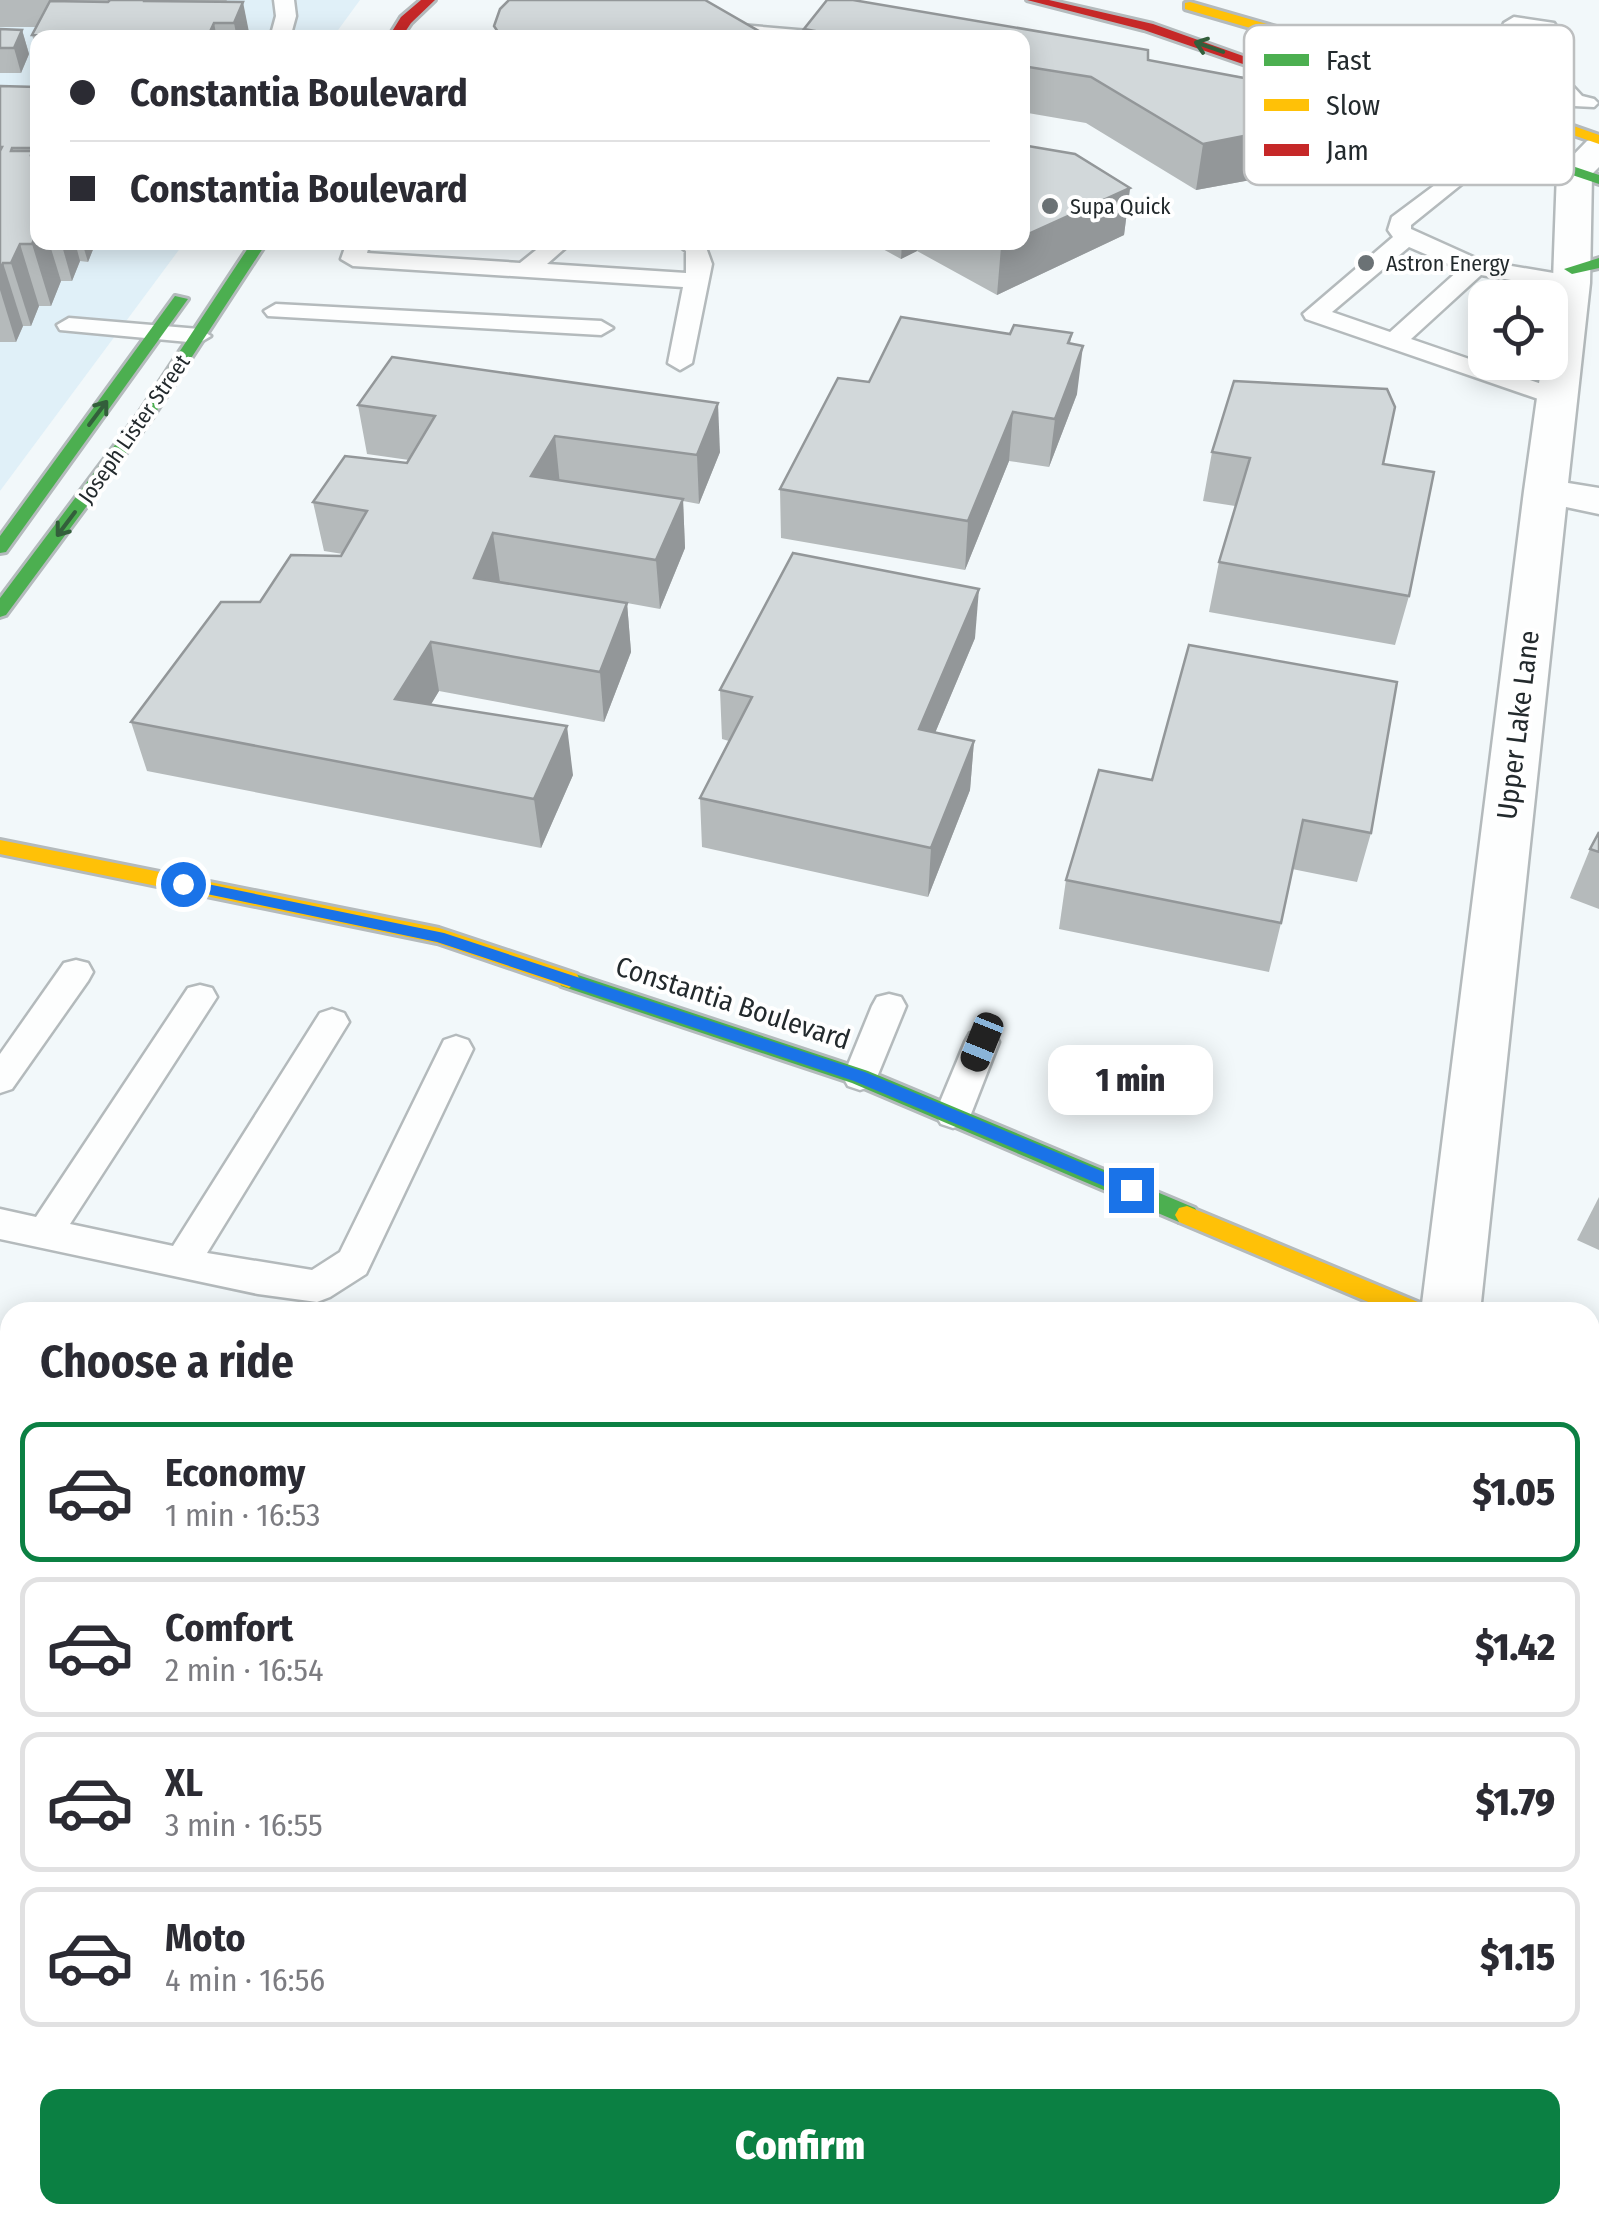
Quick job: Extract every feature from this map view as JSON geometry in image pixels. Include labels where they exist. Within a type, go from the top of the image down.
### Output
[{"type":"street","points":[[399,30],[429,0]]},
{"type":"street","points":[[1032,0],[1148,26],[1244,59]]},
{"type":"street","points":[[1167,0],[1263,25]]},
{"type":"street","name":"Upper Lake Lane","points":[[1451,1302],[1556,397],[1581,272],[1576,206],[1593,160]]},
{"type":"street","name":"Joseph Lister Street","points":[[0,611],[135,430],[255,250]]},
{"type":"street","name":"Joseph Lister Street","points":[[0,548],[189,286]]},
{"type":"street","points":[[1545,492],[1599,501]]},
{"type":"street","name":"Constantia Boulevard","points":[[0,846],[439,936],[860,1077],[1393,1302]]},
{"type":"lane","points":[[282,30],[284,0]]},
{"type":"lane","points":[[690,24],[715,30]]},
{"type":"lane","points":[[1190,78],[1244,86]]},
{"type":"lane","points":[[1576,103],[1599,102]]},
{"type":"lane","points":[[1449,185],[1400,222],[1399,230],[1406,238],[1476,267],[1581,272]]},
{"type":"lane","points":[[1406,238],[1314,311],[1319,317],[1556,397]]},
{"type":"lane","points":[[523,272],[552,250]]},
{"type":"lane","points":[[680,363],[696,281],[697,250]]},
{"type":"lane","points":[[1394,341],[1476,267]]},
{"type":"lane","points":[[276,311],[345,277],[523,272],[696,281]]},
{"type":"lane","points":[[345,277],[601,328]]},
{"type":"lane","points":[[69,325],[199,336]]},
{"type":"lane","points":[[0,1080],[76,972]]},
{"type":"lane","points":[[44,1234],[200,997]]},
{"type":"lane","points":[[860,1077],[889,1006]]},
{"type":"lane","points":[[182,1262],[332,1022]]},
{"type":"lane","points":[[953,1114],[982,1042]]},
{"type":"lane","points":[[0,1224],[258,1279],[317,1286],[353,1263],[456,1049]]},
{"type":"shaded area","points":[[227,0],[360,0],[338,30],[193,30],[216,26]]},
{"type":"shaded area","points":[[0,27],[122,27],[30,30],[30,250],[179,250],[0,491]]},
{"type":"building","points":[[509,0],[705,0],[757,30],[497,30],[494,26],[500,9]]},
{"type":"building","points":[[827,0],[853,0],[1030,30],[809,30],[804,29]]},
{"type":"building","points":[[50,1],[243,2],[234,23],[214,23],[211,30],[35,30]]},
{"type":"building","points":[[0,29],[22,30],[14,48],[0,48]]},
{"type":"building","points":[[1030,30],[1148,50],[1148,60],[1244,78],[1244,136],[1203,144],[1091,77],[1030,67]]},
{"type":"building","points":[[0,86],[30,87],[30,148],[11,151],[30,151],[30,244],[20,244],[11,263],[3,263],[0,271],[2,147]]},
{"type":"building","points":[[1030,146],[1075,154],[1130,188],[1030,233]]},
{"type":"building","points":[[901,317],[1010,334],[1014,325],[1072,333],[1068,343],[1083,346],[1055,419],[1013,412],[968,521],[780,489],[838,378],[869,382]]},
{"type":"building","points":[[392,357],[718,403],[697,455],[555,436],[531,476],[683,499],[656,560],[493,533],[474,578],[627,603],[600,672],[431,642],[395,699],[567,726],[534,799],[131,722],[221,602],[260,602],[291,555],[341,556],[367,511],[313,502],[345,456],[407,463],[435,416],[358,405]]},
{"type":"building","points":[[1234,381],[1387,389],[1395,407],[1383,464],[1434,472],[1409,596],[1219,562],[1250,458],[1212,452]]},
{"type":"building","points":[[793,553],[979,589],[919,729],[974,741],[931,848],[700,798],[752,697],[720,690]]},
{"type":"building","points":[[1189,645],[1397,682],[1371,833],[1303,820],[1281,923],[1066,880],[1099,770],[1152,780]]},
{"type":"building","points":[[1599,832],[1599,852],[1590,849]]},
{"type":"traffic: fast","points":[[1574,172],[1599,180]]},
{"type":"traffic: fast","points":[[0,611],[146,415],[255,250]]},
{"type":"traffic: fast","points":[[1572,269],[1599,263]]},
{"type":"traffic: fast","points":[[0,548],[180,299]]},
{"type":"traffic: fast","points":[[569,980],[860,1077],[1187,1215]]},
{"type":"traffic: slow","points":[[1190,6],[1255,25]]},
{"type":"traffic: slow","points":[[1574,131],[1599,140]]},
{"type":"traffic: slow","points":[[0,847],[439,936],[569,980]]},
{"type":"traffic: slow","points":[[1187,1215],[1392,1302]]},
{"type":"traffic: jam","points":[[399,30],[429,0]]},
{"type":"traffic: jam","points":[[1033,0],[1148,27],[1244,60]]},
{"type":"place","name":"Supa Quick","points":[[1050,206]]},
{"type":"place","name":"Astron Energy","points":[[1366,263]]},
{"type":"route","points":[[183,884],[439,936],[860,1077],[1131,1190]]}]
